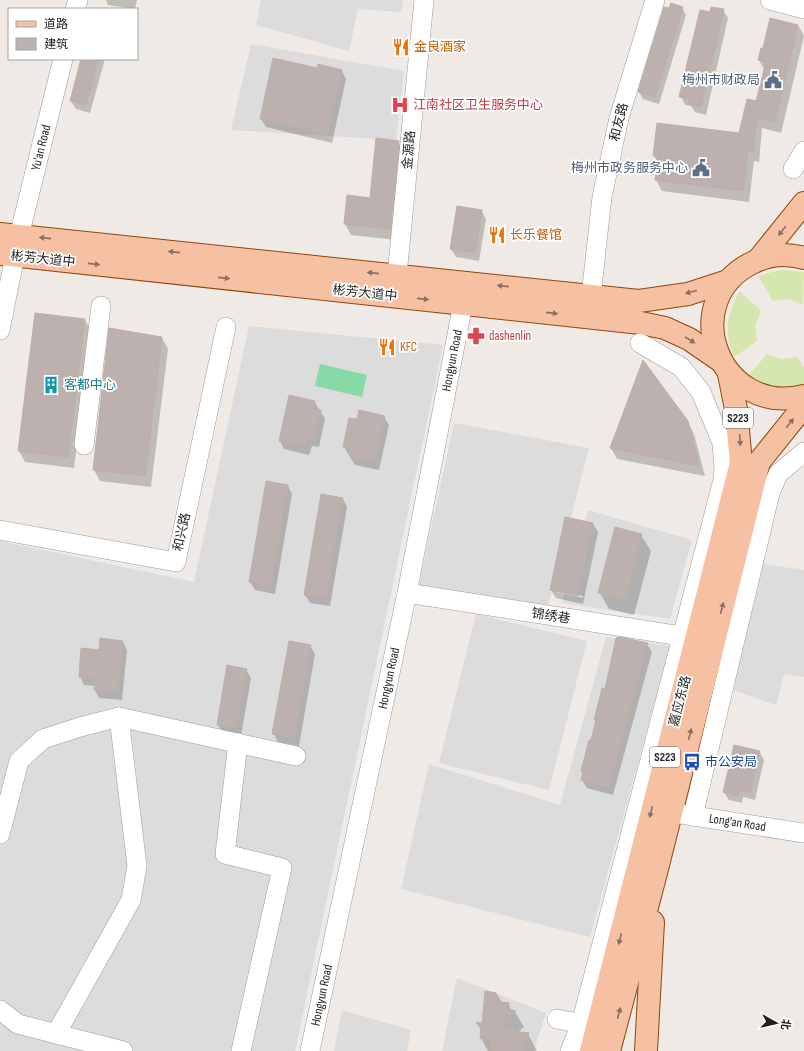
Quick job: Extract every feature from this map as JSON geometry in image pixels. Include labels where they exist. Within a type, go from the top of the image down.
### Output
[{"type":"main road","name":"S223","points":[[725,368],[715,348],[712,319],[715,305],[728,281],[737,272],[759,259],[804,203]]},
{"type":"main road","name":"彬芳大道中","points":[[9,234],[639,301],[688,294],[728,281]]},
{"type":"main road","name":"彬芳大道中","points":[[0,254],[641,323],[665,328],[689,339],[752,391],[779,399],[804,396]]},
{"type":"main road","points":[[759,259],[784,255],[804,258]]},
{"type":"main road","name":"嘉应东路","points":[[591,1051],[589,1026],[689,637],[742,463],[738,423],[725,368]]},
{"type":"main road","name":"嘉应东路","points":[[609,1051],[656,873],[759,462],[804,406]]},
{"type":"main road","points":[[646,1051],[656,873]]},
{"type":"main road","points":[[634,1051],[637,945]]},
{"type":"street","name":"金源路","points":[[397,275],[424,0]]},
{"type":"street","name":"和友路","points":[[591,296],[602,197],[619,118],[654,0]]},
{"type":"street","points":[[770,0],[804,9]]},
{"type":"street","name":"Yu'an Road","points":[[0,330],[9,234],[63,60]]},
{"type":"street","points":[[793,169],[804,151]]},
{"type":"street","name":"Hongyun Road","points":[[310,1051],[407,593],[463,304]]},
{"type":"street","points":[[84,445],[101,306]]},
{"type":"street","name":"和兴路","points":[[0,530],[176,562],[226,327]]},
{"type":"street","points":[[640,343],[681,367],[701,392],[722,443],[724,467],[723,480],[689,637]]},
{"type":"street","points":[[693,816],[770,493],[778,474],[804,452]]},
{"type":"street","name":"锦绣巷","points":[[407,593],[689,637]]},
{"type":"street","points":[[56,1034],[131,900],[137,866],[119,718]]},
{"type":"street","points":[[0,834],[19,761],[43,739],[80,727],[119,718],[296,756]]},
{"type":"street","points":[[238,743],[225,854],[282,868],[240,1051]]},
{"type":"street","name":"Long'an Road","points":[[670,813],[804,833]]},
{"type":"street","points":[[0,1010],[18,1024],[56,1034],[78,1045],[123,1051]]},
{"type":"street","points":[[557,1019],[589,1026],[570,1051]]},
{"type":"shaded area","points":[[261,0],[403,0],[401,12],[358,9],[349,51],[256,25]]},
{"type":"shaded area","points":[[251,44],[404,71],[396,140],[231,130]]},
{"type":"shaded area","points":[[249,326],[443,345],[295,1051],[0,1051],[0,541],[194,582]]},
{"type":"shaded area","points":[[454,423],[589,448],[547,609],[418,589]]},
{"type":"shaded area","points":[[588,510],[692,540],[670,619],[562,603]]},
{"type":"shaded area","points":[[750,562],[804,570],[804,677],[784,674],[776,705],[718,685]]},
{"type":"shaded area","points":[[476,614],[587,641],[549,790],[439,763]]},
{"type":"shaded area","points":[[606,637],[670,646],[590,937],[401,889],[429,764],[560,805]]},
{"type":"shaded area","points":[[457,978],[546,1013],[534,1051],[442,1051]]},
{"type":"shaded area","points":[[342,1010],[411,1030],[407,1051],[334,1051]]},
{"type":"green space","points":[[780,270],[804,272],[803,305],[789,299],[773,301],[758,276]]},
{"type":"green space","points":[[740,291],[761,311],[755,326],[757,341],[734,357],[729,340],[728,324],[729,315],[735,299]]},
{"type":"green space","points":[[767,354],[781,359],[797,357],[804,367],[804,385],[781,387],[769,385],[749,375]]},
{"type":"green space","points":[[320,364],[367,375],[362,397],[315,386]]},
{"type":"building","points":[[671,3],[683,7],[655,97],[638,92],[664,7],[669,8]]},
{"type":"building","points":[[711,7],[724,9],[701,107],[689,104],[690,99],[679,97],[700,10],[710,12]]},
{"type":"building","name":"梅州市政务服务中心","points":[[770,18],[798,25],[775,122],[757,118],[753,151],[748,151],[743,191],[655,180],[658,156],[653,156],[657,123],[739,133],[747,99],[756,101],[766,62],[758,60],[761,48],[763,48]]},
{"type":"building","points":[[273,58],[317,68],[318,64],[342,70],[328,135],[260,119]]},
{"type":"building","points":[[81,60],[98,60],[86,105],[70,101]]},
{"type":"building","points":[[376,138],[399,141],[390,229],[344,224],[347,195],[370,198]]},
{"type":"building","points":[[457,206],[482,210],[475,253],[450,249]]},
{"type":"building","name":"客都中心","points":[[35,313],[85,319],[68,457],[18,451]]},
{"type":"building","points":[[109,328],[162,337],[145,476],[93,470]]},
{"type":"building","points":[[643,360],[688,421],[699,466],[610,448]]},
{"type":"building","points":[[289,395],[315,401],[313,408],[321,410],[314,439],[307,438],[305,447],[279,441]]},
{"type":"building","points":[[359,410],[385,416],[375,463],[350,457],[351,449],[343,447],[349,418],[357,419]]},
{"type":"building","points":[[266,481],[288,485],[271,586],[249,582]]},
{"type":"building","points":[[321,494],[343,498],[326,599],[304,595]]},
{"type":"building","points":[[565,517],[593,523],[578,596],[550,590]]},
{"type":"building","points":[[615,527],[642,534],[625,600],[598,593]]},
{"type":"building","points":[[620,637],[648,643],[609,788],[581,780],[583,772],[581,771],[589,740],[591,740],[596,720],[594,720],[602,688],[605,689],[616,638]]},
{"type":"building","points":[[100,638],[123,641],[118,692],[94,690],[95,678],[79,677],[81,648],[99,650]]},
{"type":"building","points":[[289,641],[311,645],[295,738],[272,734]]},
{"type":"building","points":[[227,665],[247,669],[237,728],[217,725]]},
{"type":"building","points":[[734,745],[760,751],[750,792],[739,790],[738,796],[723,792]]},
{"type":"building","points":[[485,991],[496,993],[501,1002],[509,1003],[508,1009],[516,1011],[497,1025],[514,1028],[513,1031],[529,1033],[523,1051],[491,1051],[490,1041],[485,1035],[480,1039],[481,1029],[476,1022],[482,1023]]},
{"type":"place","name":"金良酒家","points":[[401,47]]},
{"type":"place","name":"梅州市财政局","points":[[773,80]]},
{"type":"place","name":"江南社区卫生服务中心","points":[[400,105]]},
{"type":"place","name":"梅州市政务服务中心","points":[[701,168]]},
{"type":"place","name":"长乐餐馆","points":[[497,235]]},
{"type":"place","name":"dashenlin","points":[[476,336]]},
{"type":"place","name":"KFC","points":[[387,347]]},
{"type":"place","name":"客都中心","points":[[51,385]]},
{"type":"place","name":"市公安局","points":[[692,762]]}]
